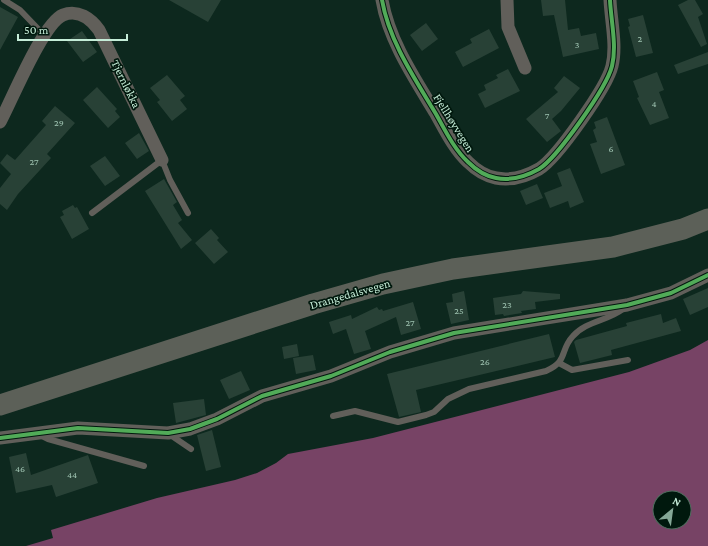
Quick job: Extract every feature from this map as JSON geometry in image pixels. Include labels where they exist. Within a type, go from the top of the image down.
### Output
[{"type":"main road","name":"Drangedalsvegen","points":[[0,405],[313,304],[383,284],[453,269],[613,247],[683,229],[708,219]]},
{"type":"street","name":"Fjellhøyvegen","points":[[382,0],[391,32],[413,76],[450,139],[467,161],[482,173],[496,178],[512,180],[523,177],[541,168],[554,155],[574,130],[607,82],[612,66],[614,52],[610,0]]},
{"type":"street","points":[[507,0],[508,27],[525,68]]},
{"type":"street","name":"Tjernløkka","points":[[0,122],[44,35],[54,22],[62,15],[71,13],[91,19],[99,30],[162,160]]},
{"type":"street","points":[[0,438],[78,428],[168,433],[190,430],[217,419],[262,396],[330,376],[390,352],[454,333],[627,305],[671,293],[708,275]]},
{"type":"lane","points":[[4,0],[20,10],[44,35]]},
{"type":"lane","points":[[92,213],[162,160],[170,180],[188,213]]},
{"type":"lane","points":[[333,416],[355,411],[398,422],[434,412],[448,399],[469,389],[546,371],[557,366],[573,335],[585,327],[621,311],[627,305]]},
{"type":"lane","points":[[559,363],[572,370],[628,360]]},
{"type":"lane","points":[[35,433],[48,439],[144,466]]},
{"type":"lane","points":[[168,433],[191,449]]},
{"type":"shaded area","points":[[708,340],[708,546],[26,546],[53,538],[51,530],[157,498],[235,480],[257,473],[276,463],[288,454],[373,438],[629,372],[690,350]]},
{"type":"building","points":[[169,0],[221,0],[208,22]]},
{"type":"building","points":[[541,0],[565,0],[568,30],[579,28],[581,36],[596,33],[599,49],[563,57],[554,15],[543,16]]},
{"type":"building","points":[[688,0],[695,0],[703,14],[698,17],[707,44],[701,47],[678,5]]},
{"type":"building","points":[[0,7],[18,17],[0,50]]},
{"type":"building","points":[[643,15],[653,53],[636,57],[628,27],[630,26],[628,19]]},
{"type":"building","points":[[426,23],[438,39],[422,51],[410,35]]},
{"type":"building","points":[[489,29],[499,48],[463,67],[455,52],[472,43],[470,39]]},
{"type":"building","points":[[82,31],[97,52],[83,62],[67,41]]},
{"type":"building","points":[[708,52],[708,64],[678,74],[674,65]]},
{"type":"building","points":[[508,69],[520,91],[485,108],[478,94],[486,90],[484,85],[498,78],[496,75]]},
{"type":"building","points":[[657,72],[664,90],[659,92],[669,118],[650,125],[637,98],[639,97],[633,81]]},
{"type":"building","points":[[167,75],[185,96],[180,100],[187,109],[172,121],[157,102],[160,100],[150,88]]},
{"type":"building","points":[[564,76],[580,88],[561,111],[552,119],[561,131],[547,142],[526,119],[558,92],[554,88]]},
{"type":"building","points":[[97,87],[117,109],[115,111],[120,117],[108,128],[83,100]]},
{"type":"building","points":[[55,106],[75,123],[47,154],[51,158],[18,194],[7,210],[0,204],[0,188],[11,174],[0,163],[7,154],[15,160],[46,125],[42,121]]},
{"type":"building","points":[[607,117],[625,165],[601,174],[590,144],[597,142],[593,130],[596,128],[594,122]]},
{"type":"building","points":[[139,133],[149,151],[137,159],[125,143]]},
{"type":"building","points":[[105,156],[120,176],[105,186],[90,166]]},
{"type":"building","points":[[570,168],[584,202],[570,208],[568,201],[550,208],[544,193],[562,186],[557,173]]},
{"type":"building","points":[[164,179],[177,202],[173,205],[182,220],[178,223],[192,240],[181,249],[145,191]]},
{"type":"building","points":[[537,184],[543,198],[526,205],[520,191]]},
{"type":"building","points":[[73,205],[75,208],[77,207],[89,229],[72,239],[60,217],[64,215],[62,211]]},
{"type":"building","points":[[211,229],[219,238],[217,240],[228,252],[214,264],[195,243]]},
{"type":"building","points":[[708,288],[708,307],[690,315],[683,299]]},
{"type":"building","points":[[464,291],[469,320],[451,324],[446,303],[453,302],[452,294]]},
{"type":"building","points":[[523,291],[560,294],[560,299],[535,302],[536,309],[521,311],[522,313],[504,316],[503,314],[495,315],[493,298],[521,294]]},
{"type":"building","points":[[413,302],[421,329],[401,335],[396,317],[365,331],[371,349],[354,354],[346,329],[333,334],[329,322],[351,315],[352,319],[377,307],[379,310],[382,309],[383,311]]},
{"type":"building","points":[[661,314],[663,323],[676,318],[681,331],[611,350],[612,355],[580,363],[574,342],[576,340],[627,326],[626,323]]},
{"type":"building","points":[[549,334],[555,357],[416,390],[421,412],[399,417],[387,374]]},
{"type":"building","points":[[297,344],[299,356],[284,359],[282,347]]},
{"type":"building","points":[[313,355],[316,370],[296,374],[293,358]]},
{"type":"building","points":[[241,371],[250,390],[229,399],[220,380]]},
{"type":"building","points":[[204,399],[206,415],[176,423],[173,403]]},
{"type":"building","points":[[212,430],[221,467],[206,471],[197,435]]},
{"type":"building","points":[[26,453],[31,475],[88,455],[98,483],[56,497],[52,485],[16,493],[9,457]]},
{"type":"cycle path","points":[[382,0],[385,15],[397,45],[454,145],[474,168],[488,176],[502,179],[518,178],[529,174],[539,169],[547,162],[569,137],[601,89],[612,66],[614,50],[610,0]]},
{"type":"cycle path","points":[[0,438],[78,428],[168,433],[190,429],[217,419],[262,396],[331,376],[390,352],[454,333],[627,305],[671,293],[708,275]]}]
